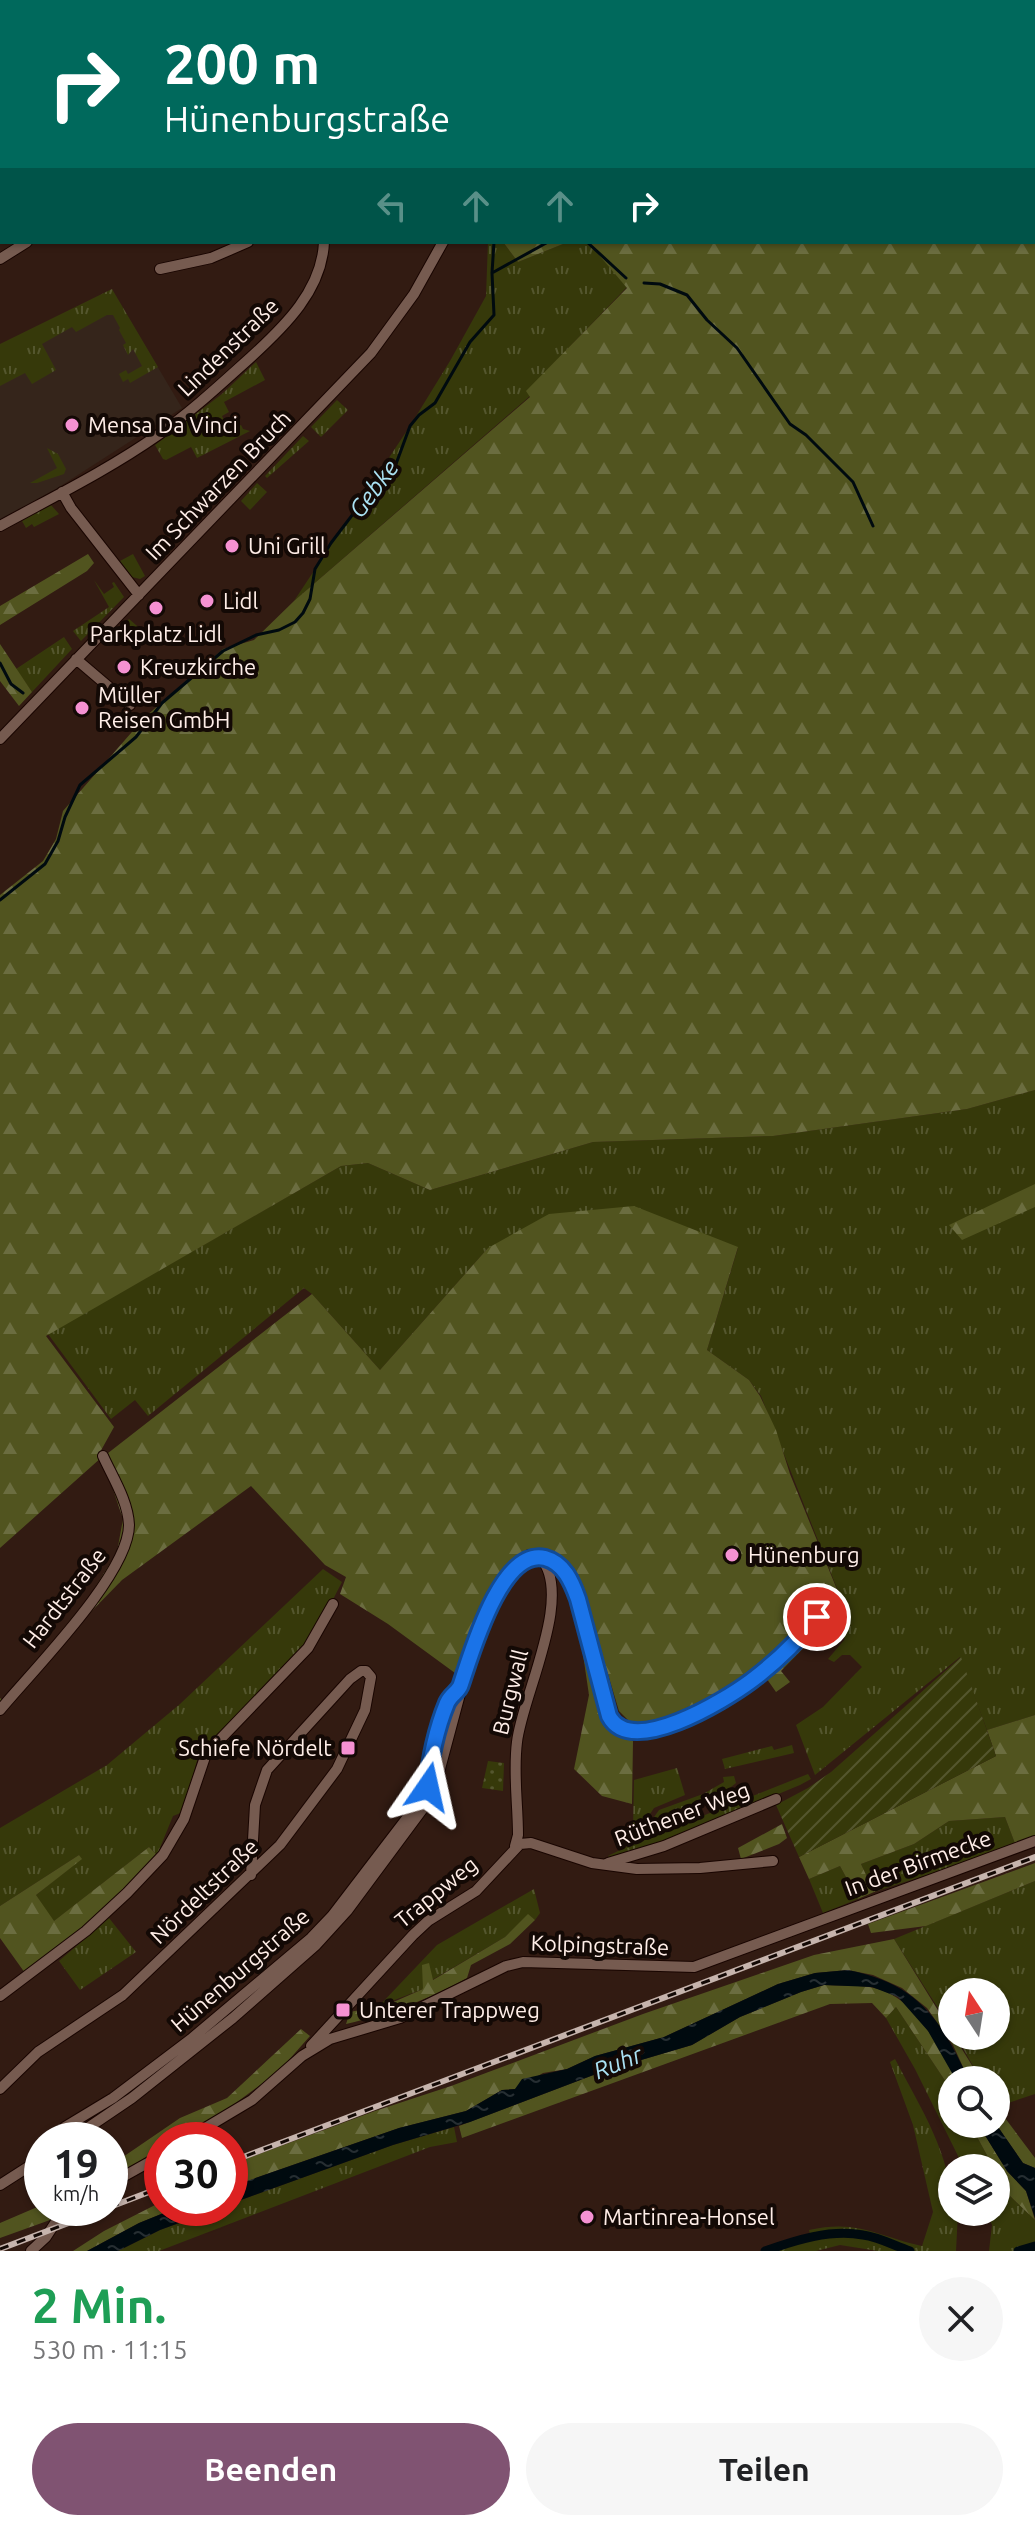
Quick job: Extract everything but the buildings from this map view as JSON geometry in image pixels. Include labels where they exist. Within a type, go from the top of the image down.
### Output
[{"type":"street","points":[[0,259],[24,244]]},
{"type":"street","points":[[160,269],[211,258],[243,244]]},
{"type":"street","name":"Lindenstraße","points":[[0,526],[157,436],[220,386],[259,350],[305,299],[319,271],[324,244]]},
{"type":"street","name":"Im Schwarzen Bruch","points":[[0,739],[371,353],[414,294],[442,244]]},
{"type":"street","points":[[62,492],[139,595]]},
{"type":"street","points":[[76,659],[130,705]]},
{"type":"street","name":"Hardtstraße","points":[[0,1710],[102,1588],[122,1556],[128,1537],[128,1518],[123,1499],[103,1456]]},
{"type":"street","name":"Hünenburgstraße","points":[[96,2122],[141,2091],[233,2018],[316,1945],[353,1904],[428,1792],[475,1638],[495,1597],[523,1563],[540,1557],[554,1568]]},
{"type":"street","points":[[554,1568],[571,1581],[609,1716],[615,1726],[626,1731],[646,1732],[661,1728],[743,1687],[794,1643],[817,1617]]},
{"type":"street","name":"Burgwall","points":[[515,1846],[517,1739],[549,1618],[554,1568]]},
{"type":"street","points":[[0,1996],[86,1931],[163,1855],[179,1831],[206,1754],[308,1648],[333,1604]]},
{"type":"street","name":"Nördeltstraße","points":[[0,2089],[38,2052],[123,1995],[251,1875],[290,1834],[337,1769],[362,1719],[371,1686],[369,1674],[361,1671],[350,1679],[267,1770],[255,1805],[251,1875]]},
{"type":"street","name":"Hünenburgstraße","points":[[73,2122],[113,2098],[191,2039],[311,1938],[332,1916],[428,1792]]},
{"type":"street","name":"Rüthener Weg","points":[[602,1865],[664,1846],[776,1799]]},
{"type":"street","points":[[517,1824],[531,1843]]},
{"type":"street","name":"In der Birmecke","points":[[814,1922],[1035,1841]]},
{"type":"street","points":[[515,1846],[531,1843],[602,1865],[672,1870],[773,1861]]},
{"type":"street","name":"Trappweg","points":[[302,2056],[413,1935],[428,1921],[476,1891],[515,1846]]},
{"type":"street","name":"Kolpingstraße","points":[[215,2122],[252,2100],[302,2056],[342,2034],[413,2012],[513,1963],[688,1968],[814,1922]]},
{"type":"street","points":[[0,2185],[24,2169]]},
{"type":"street","points":[[31,2251],[53,2226]]},
{"type":"shaded area","points":[[118,300],[182,408],[56,489],[0,519],[0,380],[43,356],[36,344]]},
{"type":"green space","points":[[488,244],[504,244],[518,262],[563,244],[590,244],[627,287],[527,391],[530,396],[294,601],[410,426],[486,296]]},
{"type":"green space","points":[[504,244],[563,244],[518,262]]},
{"type":"green space","points":[[590,244],[1035,244],[1035,1090],[967,1109],[773,1136],[593,1142],[430,1190],[368,1163],[341,1166],[46,1336],[114,1427],[99,1454],[103,1457],[312,1294],[380,1370],[488,1248],[549,1214],[634,1206],[738,1247],[707,1350],[749,1380],[760,1396],[838,1592],[822,1629],[781,1671],[790,1682],[776,1692],[760,1669],[701,1706],[668,1720],[636,1728],[619,1711],[583,1591],[562,1559],[527,1549],[488,1598],[455,1673],[388,1624],[340,1594],[346,1577],[325,1565],[251,1486],[122,1580],[4,1700],[89,1597],[117,1552],[123,1519],[102,1457],[0,1548],[0,895],[43,861],[56,839],[63,811],[145,717],[223,649],[254,640],[294,601],[530,397],[526,391],[627,288]]},
{"type":"green space","points":[[112,289],[158,367],[130,383],[128,379],[123,382],[119,374],[126,370],[128,374],[142,366],[133,349],[128,355],[120,328],[113,315],[107,315],[76,332],[72,327],[42,344],[56,370],[32,384],[25,373],[0,386],[0,344]]},
{"type":"green space","points":[[256,362],[265,380],[224,402],[229,412],[222,416],[229,431],[241,425],[250,431],[197,458],[191,447],[163,459],[155,445],[222,394]]},
{"type":"green space","points":[[337,400],[348,410],[321,437],[311,427]]},
{"type":"green space","points":[[303,436],[309,441],[267,478],[265,476]]},
{"type":"green space","points":[[47,448],[58,454],[66,469],[64,474],[30,483],[57,468]]},
{"type":"green space","points":[[257,483],[267,492],[250,510],[241,501]]},
{"type":"green space","points":[[51,505],[59,514],[26,528],[22,521]]},
{"type":"green space","points":[[88,554],[94,563],[87,571],[0,625],[0,606]]},
{"type":"green space","points":[[133,554],[145,576],[140,579],[132,577],[120,561]]},
{"type":"green space","points":[[94,580],[104,594],[114,587],[114,582],[124,597],[81,641],[73,631],[109,607]]},
{"type":"green space","points":[[129,619],[143,631],[126,637],[127,641],[106,644]]},
{"type":"green space","points":[[64,637],[72,649],[32,692],[16,669]]},
{"type":"green space","points":[[0,644],[32,692],[19,706],[0,681]]},
{"type":"green space","points":[[1035,1090],[1035,1715],[987,1730],[960,1657],[815,1775],[796,1725],[823,1707],[862,1667],[850,1655],[842,1655],[834,1662],[828,1659],[845,1639],[837,1630],[822,1629],[838,1591],[761,1396],[749,1380],[707,1350],[738,1248],[488,1248],[380,1370],[304,1288],[148,1416],[135,1400],[111,1419],[48,1334],[341,1166],[368,1163],[430,1190],[593,1142],[773,1136],[967,1109]]},
{"type":"green space","points":[[1035,1184],[1035,1207],[962,1240],[949,1225]]},
{"type":"green space","points":[[323,1569],[342,1582],[313,1638],[198,1757],[183,1812],[173,1816],[157,1855],[149,1847],[53,1922],[36,1895],[81,1859],[79,1855],[0,1906],[0,1828],[107,1765],[180,1704]]},
{"type":"green space","points":[[590,1647],[606,1718],[613,1729],[633,1741],[632,1804],[602,1796],[574,1769],[589,1695],[582,1648]]},
{"type":"green space","points":[[961,1657],[996,1756],[799,1857],[776,1805],[831,1772]]},
{"type":"green space","points":[[1035,1715],[1035,1839],[1016,1846],[1005,1817],[949,1821],[914,1844],[861,1864],[874,1892],[858,1899],[840,1866],[809,1879],[799,1857],[996,1756],[987,1730]]},
{"type":"green space","points":[[792,1745],[794,1753],[725,1769],[722,1759],[772,1746],[774,1750]]},
{"type":"green space","points":[[488,1761],[504,1763],[503,1791],[482,1788]]},
{"type":"green space","points":[[677,1768],[685,1795],[654,1808],[642,1826],[633,1829],[634,1780]]},
{"type":"green space","points":[[808,1774],[811,1779],[800,1785],[667,1840],[610,1860],[608,1856],[632,1844]]},
{"type":"green space","points":[[734,1776],[736,1783],[726,1791],[652,1820],[659,1810],[703,1794],[724,1782],[723,1777]]},
{"type":"green space","points":[[1005,1817],[1016,1846],[874,1892],[861,1864],[914,1844],[949,1821]]},
{"type":"green space","points":[[782,1824],[787,1838],[741,1859],[738,1848]]},
{"type":"green space","points":[[149,1847],[157,1855],[93,1920],[25,1973],[0,1938],[0,1906],[79,1855],[82,1859],[36,1895],[54,1921]]},
{"type":"green space","points":[[1035,1863],[1035,1881],[926,1926],[871,1933],[868,1924]]},
{"type":"green space","points":[[840,1866],[858,1899],[823,1913],[809,1879]]},
{"type":"green space","points":[[1035,1881],[1035,2094],[1010,2102],[1010,2066],[973,2066],[964,2050],[1010,2050],[1010,1978],[938,1978],[938,2008],[894,1939]]},
{"type":"green space","points":[[534,1889],[540,1913],[535,1920],[528,1915],[505,1937],[432,1980],[423,1989],[379,2006],[437,1945]]},
{"type":"green space","points":[[528,1914],[535,1920],[510,1944],[471,1965],[467,1978],[408,2006],[346,2024],[350,2012],[389,2004],[423,1989],[422,1965],[429,1963],[433,1980],[505,1937]]},
{"type":"green space","points":[[109,1918],[136,1952],[80,1990],[59,1961]]},
{"type":"green space","points":[[894,1939],[938,2010],[938,2024],[927,2008],[902,1988],[873,1975],[848,1970],[815,1973],[778,1984],[664,2037],[595,2056],[567,2069],[543,2073],[515,2089],[502,2090],[466,2111],[399,2128],[248,2181],[248,2158],[814,1955]]},
{"type":"green space","points":[[824,1985],[869,1987],[885,1991],[921,2021],[949,2066],[938,2066],[938,2070],[896,2007],[886,2018],[872,2003],[830,2004],[462,2138],[459,2126],[604,2071],[692,2045],[740,2017]]},
{"type":"green space","points":[[896,2007],[938,2070],[938,2115],[915,2069],[886,2018]]},
{"type":"green space","points":[[301,2029],[310,2036],[279,2071],[233,2105],[205,2122],[174,2122],[227,2098]]},
{"type":"green space","points":[[955,2050],[962,2050],[972,2066],[963,2066]]},
{"type":"green space","points":[[895,2059],[941,2152],[938,2154],[938,2226],[957,2226],[956,2251],[878,2251],[840,2245],[816,2251],[776,2251],[839,2235],[839,2230],[810,2234],[809,2230],[841,2226],[922,2246],[933,2212],[913,2125],[890,2062]]},
{"type":"green space","points":[[1010,2125],[1035,2158],[1035,2168],[1023,2163],[1006,2138],[1010,2138]]},
{"type":"green space","points":[[454,2127],[457,2142],[430,2147],[248,2217],[248,2197],[393,2145]]},
{"type":"green space","points":[[949,2138],[978,2138],[986,2154],[957,2154]]},
{"type":"green space","points":[[978,2138],[987,2138],[997,2154],[986,2154]]},
{"type":"green space","points":[[144,2143],[144,2158],[128,2168],[128,2154]]},
{"type":"green space","points":[[1010,2174],[1026,2191],[1035,2220],[1010,2196]]},
{"type":"green space","points":[[1010,2196],[1035,2220],[1035,2251],[989,2251],[992,2226],[1010,2226]]},
{"type":"green space","points":[[144,2211],[144,2221],[87,2251],[73,2251],[114,2226],[128,2226],[128,2219]]},
{"type":"green space","points":[[24,2213],[24,2226],[33,2226],[0,2238],[0,2223]]},
{"type":"green space","points":[[171,2226],[224,2226],[159,2251],[118,2251]]},
{"type":"water","name":"Ruhr","points":[[848,1970],[892,1984],[924,2007],[936,2022],[938,2048],[928,2031],[898,1997],[872,1987],[824,1985],[740,2017],[692,2045],[604,2071],[470,2122],[393,2145],[248,2197],[248,2181],[399,2128],[466,2111],[502,2090],[515,2089],[522,2079],[567,2069],[595,2056],[664,2037],[778,1984],[815,1973]]},
{"type":"water","points":[[939,2050],[954,2050],[962,2066],[948,2066]]},
{"type":"water","points":[[987,2138],[1006,2138],[1023,2163],[1035,2168],[1035,2218],[1026,2191],[1010,2174],[1010,2154],[997,2154]]},
{"type":"water","points":[[144,2221],[144,2226],[171,2226],[118,2251],[87,2251]]},
{"type":"waterway","name":"Gebke","points":[[0,900],[45,864],[58,841],[80,785],[136,737],[162,703],[223,651],[256,635],[279,630],[295,622],[303,613],[310,599],[315,569],[331,543],[372,489],[396,464],[410,426],[435,403],[470,342],[494,315],[494,244]]},
{"type":"waterway","points":[[492,273],[544,244]]},
{"type":"waterway","points":[[589,244],[626,278]]},
{"type":"waterway","points":[[644,283],[660,284],[687,295],[707,320],[737,348],[790,424],[806,435],[853,482],[873,526]]},
{"type":"waterway","points":[[0,663],[11,684],[23,693]]},
{"type":"waterway","points":[[765,2251],[838,2233],[869,2236],[910,2251]]},
{"type":"waterway","points":[[1018,2251],[1035,2246]]},
{"type":"railway","points":[[248,2155],[1035,1857]]},
{"type":"railway","points":[[128,2200],[144,2194]]},
{"type":"railway","points":[[0,2249],[61,2226]]},
{"type":"place","name":"Mensa Da Vinci","points":[[72,425]]},
{"type":"place","name":"Uni Grill","points":[[232,546]]},
{"type":"place","name":"Lidl","points":[[207,601]]},
{"type":"place","name":"Parkplatz Lidl","points":[[156,608]]},
{"type":"place","name":"Kreuzkirche","points":[[124,667]]},
{"type":"place","name":"Müller Reisen GmbH","points":[[82,708]]},
{"type":"place","name":"Hünenburg","points":[[732,1555]]},
{"type":"place","name":"Schiefe Nördelt","points":[[348,1748]]},
{"type":"place","name":"Unterer Trappweg","points":[[343,2010]]},
{"type":"place","name":"Martinrea-Honsel","points":[[587,2217]]},
{"type":"route","points":[[428,1787],[445,1710],[450,1697],[460,1688],[486,1613],[508,1578],[530,1559],[540,1557],[553,1562],[571,1581],[609,1716],[615,1726],[626,1731],[646,1732],[661,1728],[728,1696],[766,1669],[817,1617]]}]
